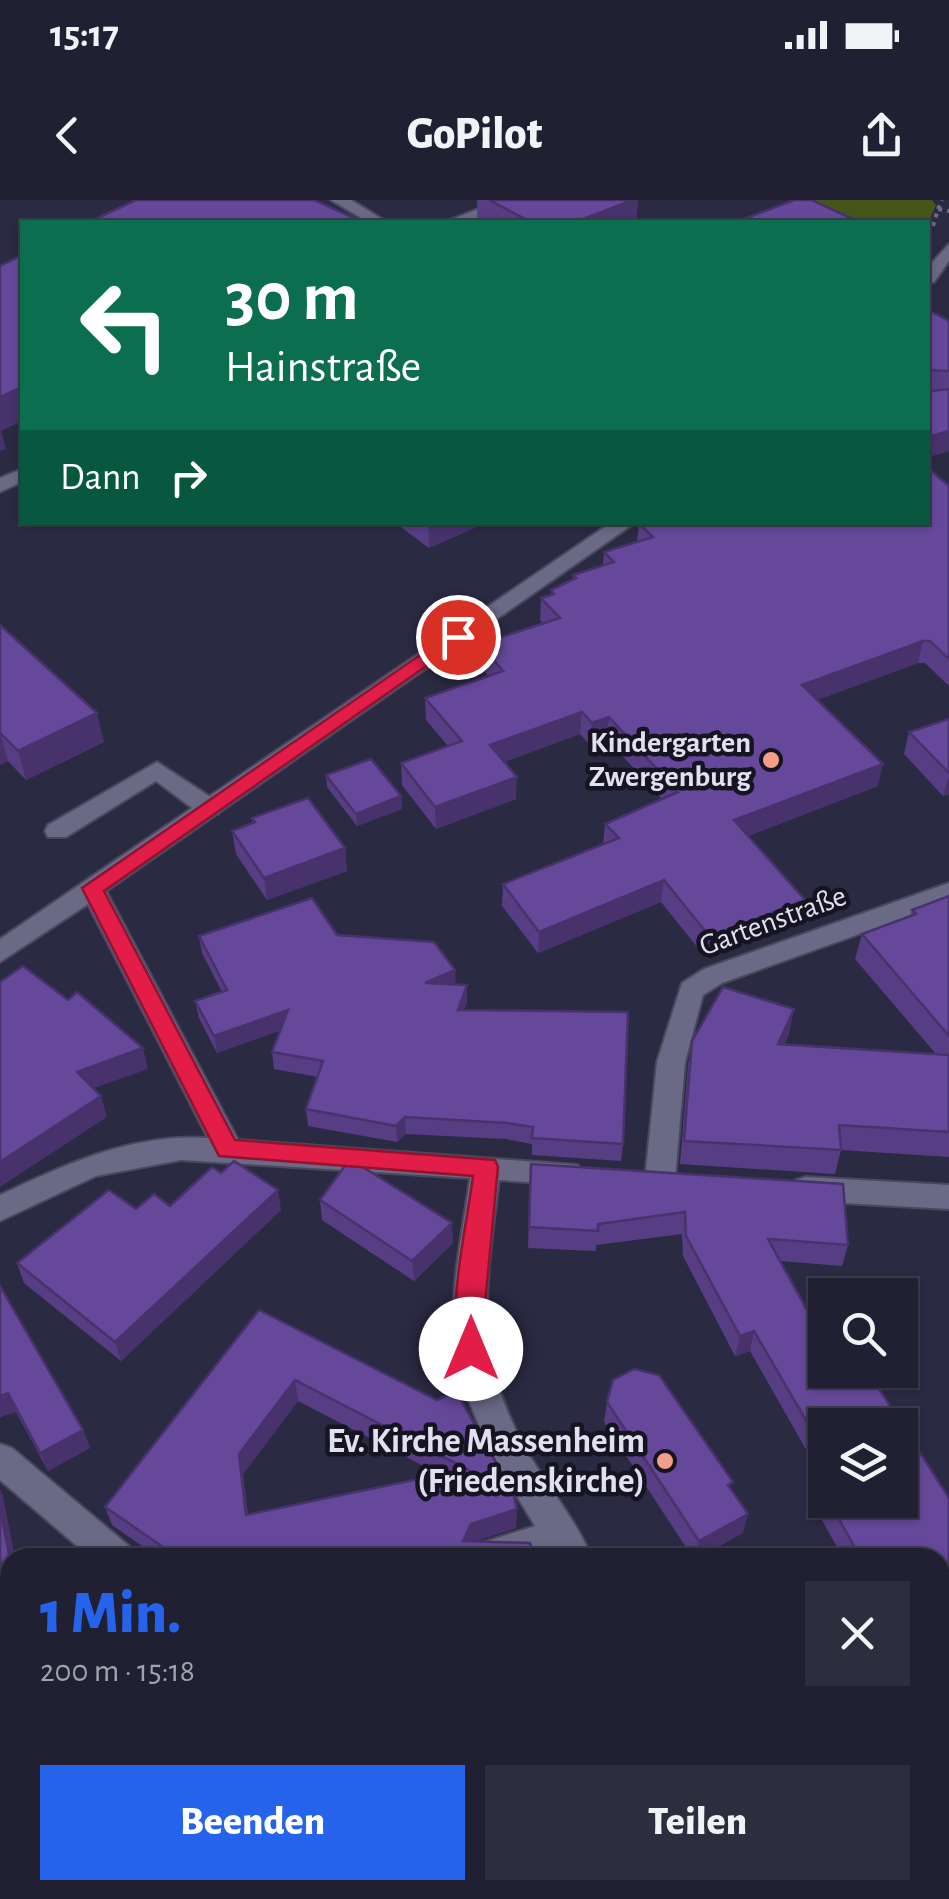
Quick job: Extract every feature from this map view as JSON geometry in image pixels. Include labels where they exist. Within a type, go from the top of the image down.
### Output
[{"type":"street","points":[[339,200],[375,220]]},
{"type":"street","points":[[459,220],[516,200]]},
{"type":"street","points":[[930,275],[949,249]]},
{"type":"street","points":[[0,952],[622,525]]},
{"type":"street","points":[[56,832],[157,770],[210,808]]},
{"type":"street","points":[[92,888],[228,1149]]},
{"type":"street","name":"Gartenstraße","points":[[660,1179],[671,1062],[691,990],[713,976],[949,892]]},
{"type":"street","points":[[0,1209],[50,1182],[120,1157],[181,1148],[698,1182]]},
{"type":"street","points":[[486,1167],[470,1313],[474,1366],[490,1413],[568,1546]]},
{"type":"street","points":[[776,1186],[943,1204]]},
{"type":"street","points":[[0,1459],[105,1548]]},
{"type":"path","points":[[938,209],[942,200]]},
{"type":"green space","points":[[799,200],[932,200],[936,205],[929,220],[844,220]]},
{"type":"building","points":[[136,200],[314,200],[359,220],[93,220]]},
{"type":"building","points":[[489,200],[633,200],[580,220],[527,220]]},
{"type":"building","points":[[794,200],[812,200],[855,220],[741,220]]},
{"type":"building","points":[[20,256],[20,388],[0,397],[0,266]]},
{"type":"building","points":[[930,312],[949,321],[949,371],[930,370]]},
{"type":"building","points":[[949,389],[949,431],[930,436],[930,391]]},
{"type":"building","points":[[930,470],[949,486],[949,659],[930,641],[923,641],[802,685],[883,764],[734,820],[805,900],[710,937],[664,880],[539,932],[503,884],[619,838],[605,824],[678,792],[609,717],[592,723],[582,712],[490,745],[517,777],[435,807],[401,763],[462,741],[425,698],[503,671],[480,644],[560,618],[541,598],[554,594],[551,590],[576,578],[573,575],[614,562],[604,552],[653,537],[640,525],[930,525]]},
{"type":"building","points":[[0,625],[97,713],[18,751],[0,733]]},
{"type":"building","points":[[949,719],[949,773],[909,732]]},
{"type":"building","points":[[371,759],[401,796],[356,814],[326,775]]},
{"type":"building","points":[[308,798],[345,848],[264,878],[232,831],[255,822],[252,818]]},
{"type":"building","points":[[949,896],[949,1036],[862,934],[916,914],[912,910]]},
{"type":"building","points":[[312,898],[337,935],[434,942],[455,970],[425,983],[467,985],[458,1010],[628,1012],[623,1144],[532,1138],[533,1127],[507,1123],[405,1117],[396,1126],[306,1109],[323,1061],[272,1052],[288,1010],[214,1036],[195,1001],[227,990],[199,936]]},
{"type":"building","points":[[23,966],[68,1000],[77,992],[143,1048],[77,1072],[101,1096],[0,1162],[0,982]]},
{"type":"building","points":[[723,987],[794,1009],[778,1044],[949,1055],[949,1132],[839,1125],[841,1150],[684,1141],[692,1041]]},
{"type":"building","points":[[350,1159],[452,1223],[412,1261],[320,1200]]},
{"type":"building","points":[[234,1161],[278,1190],[115,1342],[17,1263],[109,1190],[136,1209],[154,1194],[170,1206],[212,1167],[221,1173]]},
{"type":"building","points":[[531,1164],[843,1184],[848,1245],[768,1239],[808,1312],[808,1388],[879,1388],[891,1408],[808,1408],[808,1424],[754,1331],[740,1336],[686,1236],[685,1212],[598,1224],[598,1231],[529,1227]]},
{"type":"building","points":[[0,1286],[83,1430],[40,1453],[8,1393],[0,1396]]},
{"type":"building","points":[[259,1310],[437,1400],[456,1391],[513,1493],[517,1509],[471,1524],[463,1541],[530,1543],[532,1548],[164,1548],[105,1507]],"holes":[[[295,1380],[467,1469],[246,1515],[239,1454]]]},
{"type":"building","name":"Ev. Kirche Massenheim (Friedenskirche)","points":[[634,1369],[659,1375],[733,1482],[728,1485],[748,1514],[699,1541],[607,1402],[613,1380]]},
{"type":"building","points":[[918,1450],[949,1498],[949,1548],[855,1548],[838,1518],[918,1518]]},
{"type":"building","points":[[0,1508],[8,1548],[0,1548]]},
{"type":"place","name":"Kindergarten Zwergenburg","points":[[771,760]]},
{"type":"place","name":"Ev. Kirche Massenheim (Friedenskirche)","points":[[665,1461]]},
{"type":"route","points":[[458,637],[92,888],[228,1149],[486,1167],[470,1313],[471,1349]]}]
